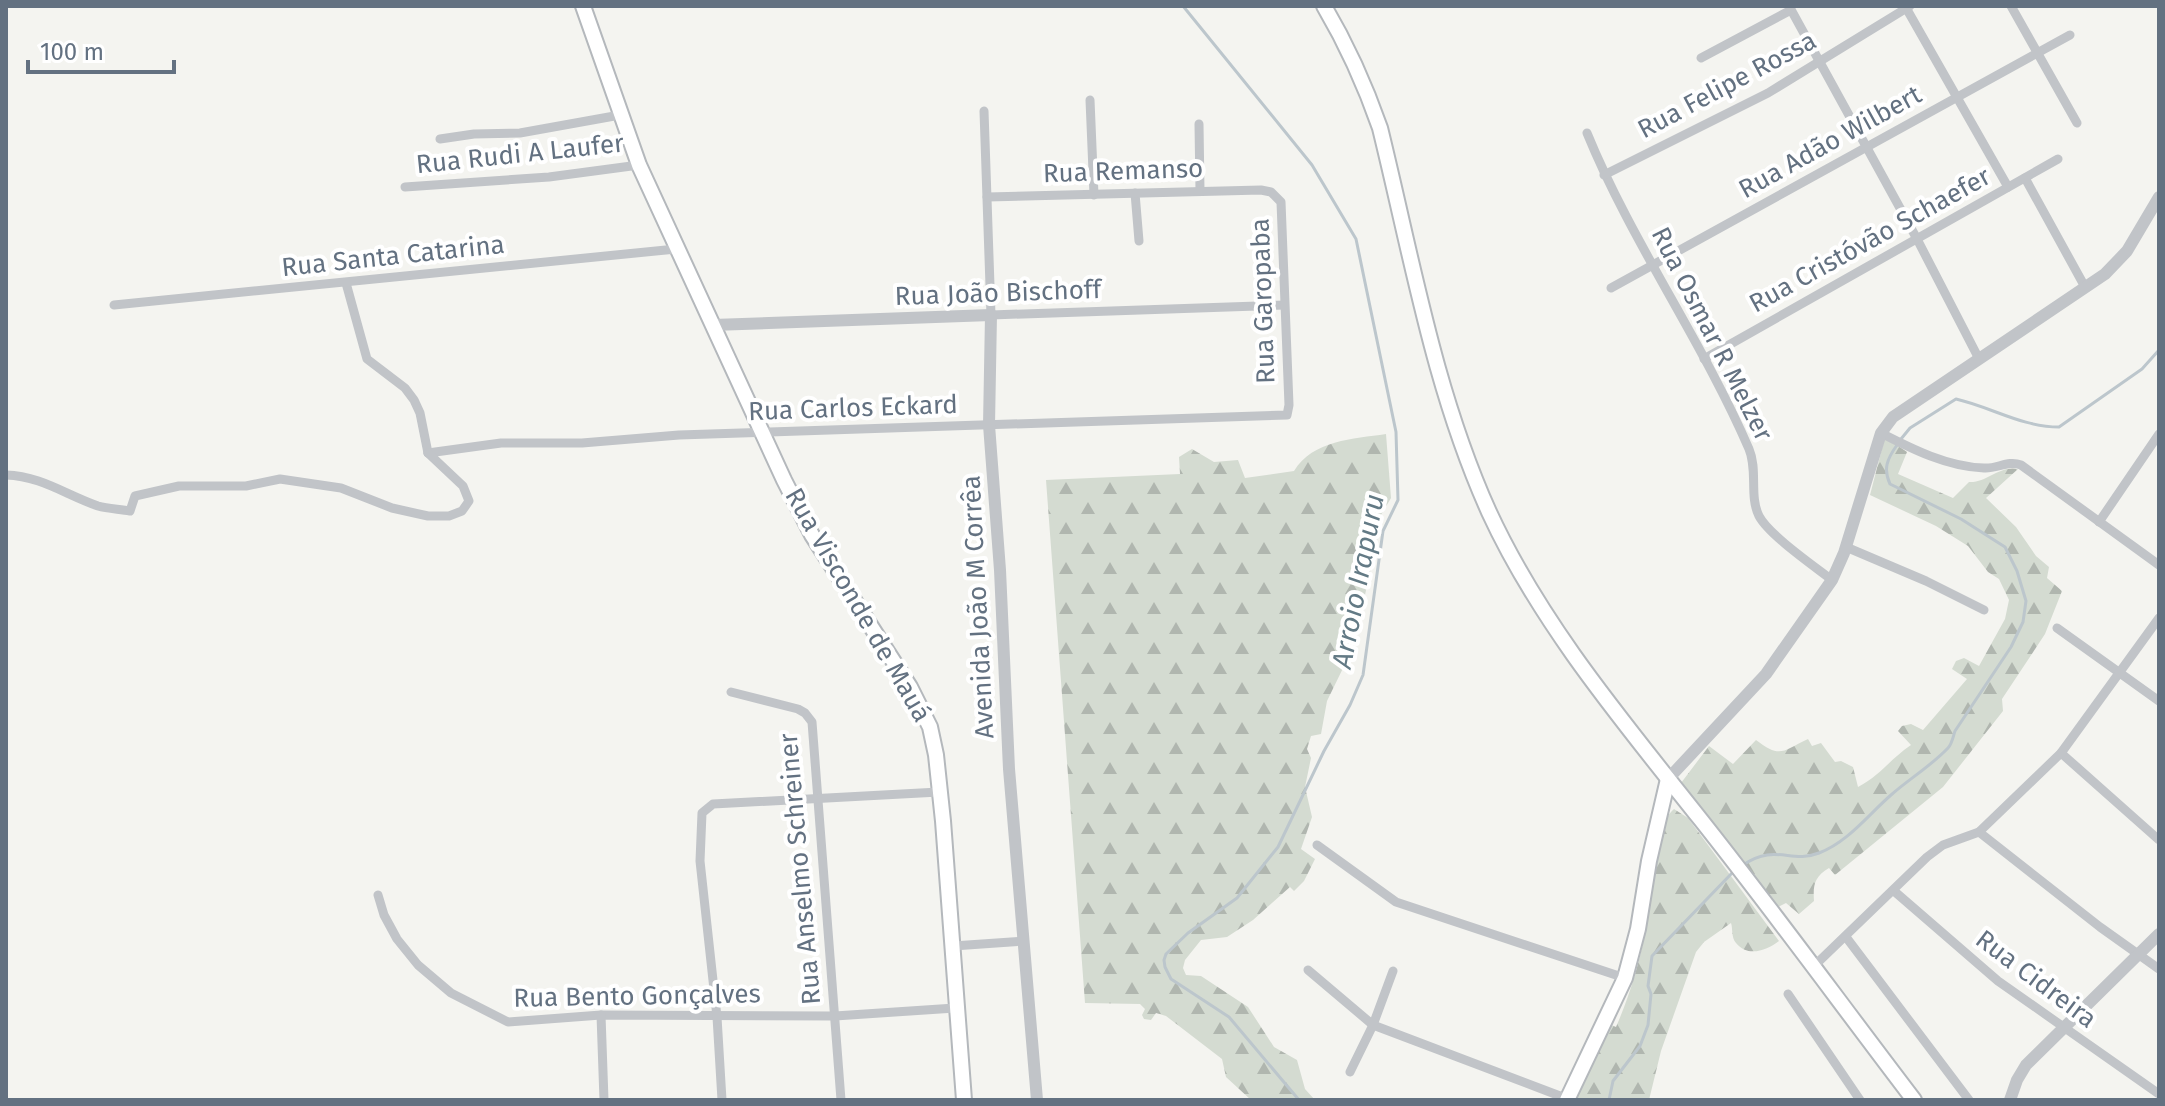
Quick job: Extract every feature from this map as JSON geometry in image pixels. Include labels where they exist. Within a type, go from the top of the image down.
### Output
[{"type":"main road","name":"Rua Visconde de Mauá","points":[[583,6],[639,165],[762,433],[812,535],[921,707],[934,742],[964,1100]]},
{"type":"main road","points":[[1324,6],[1366,88],[1380,128],[1444,395],[1490,515],[1563,638],[1914,1100]]},
{"type":"main road","points":[[1568,1100],[1625,978],[1668,779]]},
{"type":"street","points":[[2011,6],[2077,123]]},
{"type":"street","points":[[1907,7],[2008,187]]},
{"type":"street","name":"Rua Felipe Rossa","points":[[1604,175],[1768,93],[1907,7]]},
{"type":"street","points":[[1701,58],[1790,8],[1978,357]]},
{"type":"street","name":"Rua Adão Wilbert","points":[[1611,288],[2070,35]]},
{"type":"street","points":[[1090,100],[1094,195]]},
{"type":"street","name":"Avenida João M Corrêa","points":[[984,111],[991,315],[989,425],[1000,570],[1009,769],[1037,1100]]},
{"type":"street","points":[[440,139],[474,134],[520,133],[620,115]]},
{"type":"street","points":[[1199,124],[1200,191]]},
{"type":"street","name":"Rua Osmar R Melzer","points":[[1587,133],[1604,175],[1751,453],[1759,516],[1776,535],[1832,580]]},
{"type":"street","name":"Rua Cristóvão Schaefer","points":[[1704,359],[2058,159]]},
{"type":"street","name":"Rua Rudi A Laufer","points":[[405,187],[549,177],[639,165]]},
{"type":"street","points":[[2025,178],[2085,287]]},
{"type":"street","name":"Rua Remanso","points":[[987,197],[1261,190]]},
{"type":"street","name":"Rua Garopaba","points":[[1261,190],[1271,192],[1281,202],[1289,411],[1281,417]]},
{"type":"street","points":[[1135,193],[1139,241]]},
{"type":"street","points":[[1668,779],[1766,674],[1832,580],[1846,547],[1881,433],[1893,417],[2105,274],[2127,251],[2159,197]]},
{"type":"street","name":"Rua Santa Catarina","points":[[114,305],[676,249]]},
{"type":"street","points":[[6,475],[42,480],[100,507],[130,511],[135,496],[168,489],[246,486],[280,479],[341,488],[392,508],[428,516],[449,516],[462,511],[469,501],[463,486],[428,453],[420,413],[414,400],[405,388],[367,359],[346,283]]},
{"type":"street","name":"Rua João Bischoff","points":[[713,325],[1284,305]]},
{"type":"street","name":"Rua Carlos Eckard","points":[[428,453],[501,443],[582,443],[679,435],[1281,417]]},
{"type":"street","points":[[1881,433],[1905,446],[1964,465],[1985,468],[2015,463],[2159,565]]},
{"type":"street","points":[[2099,522],[2159,434]]},
{"type":"street","points":[[1846,547],[1984,610]]},
{"type":"street","points":[[1812,968],[1927,857],[1943,845],[1979,832],[2061,753],[2159,618]]},
{"type":"street","points":[[2057,628],[2159,701]]},
{"type":"street","name":"Rua Anselmo Schreiner","points":[[731,692],[798,709],[809,717],[814,733],[841,1100]]},
{"type":"street","points":[[2061,753],[2159,840]]},
{"type":"street","points":[[722,1100],[699,841],[702,813],[707,807],[720,804],[939,792]]},
{"type":"street","points":[[1979,832],[2159,969]]},
{"type":"street","points":[[1317,845],[1396,902],[1625,978]]},
{"type":"street","name":"Rua Cidreira","points":[[1894,891],[1963,953],[2062,1028],[2159,1094]]},
{"type":"street","name":"Rua Bento Gonçalves","points":[[378,895],[384,915],[397,939],[432,979],[474,1006],[508,1022],[601,1015],[835,1016],[955,1008]]},
{"type":"street","points":[[2010,1100],[2026,1065],[2159,934]]},
{"type":"street","points":[[1846,937],[1969,1100]]},
{"type":"street","points":[[953,946],[1024,941]]},
{"type":"street","points":[[1308,970],[1373,1025],[1568,1100]]},
{"type":"street","points":[[1350,1072],[1373,1025],[1393,971]]},
{"type":"street","points":[[1788,994],[1860,1100]]},
{"type":"street","points":[[601,1015],[604,1100]]},
{"type":"green space","points":[[1386,434],[1391,498],[1375,525],[1378,536],[1361,613],[1350,638],[1346,662],[1327,701],[1321,734],[1311,736],[1307,749],[1311,758],[1305,787],[1312,817],[1301,849],[1315,859],[1304,881],[1294,891],[1290,887],[1253,920],[1227,937],[1201,940],[1185,960],[1183,968],[1186,975],[1201,976],[1248,1007],[1274,1047],[1297,1060],[1305,1089],[1315,1100],[1251,1100],[1226,1077],[1222,1059],[1166,1016],[1156,1013],[1151,1020],[1144,1019],[1145,1009],[1140,1004],[1085,1003],[1046,480],[1180,474],[1179,457],[1192,449],[1214,462],[1238,460],[1245,478],[1294,471],[1302,461],[1323,447]]},
{"type":"green space","points":[[1885,437],[1907,452],[1898,474],[1953,498],[1969,482],[1982,480],[2005,469],[2018,469],[1986,498],[2016,527],[2036,556],[2049,567],[2047,578],[2062,591],[2045,634],[2002,699],[2003,711],[1943,787],[1835,875],[1829,868],[1820,875],[1814,886],[1814,901],[1799,914],[1786,903],[1774,909],[1681,783],[1709,746],[1733,764],[1756,740],[1771,750],[1782,751],[1808,739],[1812,746],[1821,743],[1835,762],[1841,761],[1853,767],[1858,787],[1911,745],[1898,731],[1902,726],[1911,724],[1923,730],[1967,679],[1952,669],[1956,661],[1964,658],[1979,666],[2005,619],[2009,600],[1999,579],[1988,572],[1968,546],[1936,526],[1870,495]]},
{"type":"green space","points":[[1674,809],[1688,818],[1779,941],[1763,950],[1746,950],[1734,941],[1731,923],[1704,942],[1696,952],[1661,1051],[1649,1100],[1574,1100],[1609,1024],[1616,1027],[1629,993],[1645,933],[1656,849],[1666,819]]},
{"type":"waterway","name":"Arroio Irapuru","points":[[1183,6],[1312,165],[1356,239],[1396,432],[1398,500],[1383,531],[1363,675],[1350,705],[1278,847],[1237,898],[1188,933],[1166,954],[1164,960],[1171,979],[1229,1017],[1299,1100]]},
{"type":"waterway","points":[[1901,439],[1910,428],[1956,399],[2032,424],[2059,427],[2142,369],[2159,350]]},
{"type":"waterway","points":[[1743,865],[1764,855],[1809,856],[1829,848],[1934,761],[1949,746],[1955,731],[2011,647],[2023,622],[2026,601],[2017,571],[2005,547],[1961,519],[1890,484],[1887,464],[1897,445]]},
{"type":"waterway","points":[[1609,1100],[1613,1081],[1640,1046],[1648,1025],[1652,956],[1733,872]]}]
